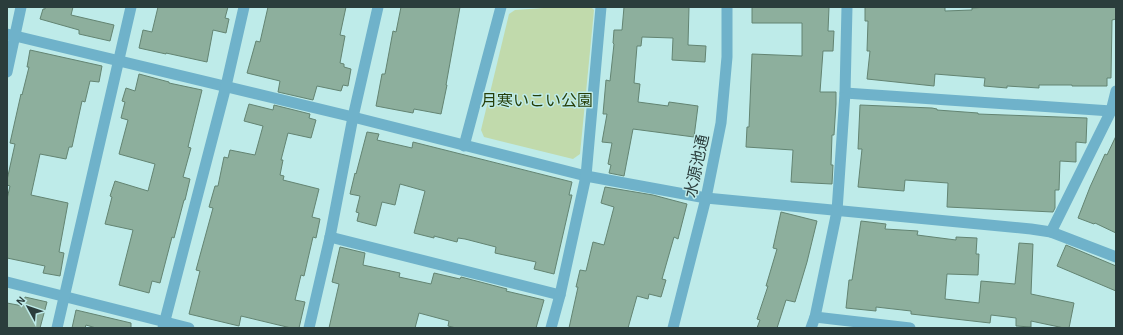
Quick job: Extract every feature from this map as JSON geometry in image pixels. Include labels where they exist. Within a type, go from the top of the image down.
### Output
[{"type":"street","points":[[7,72],[11,35],[21,7]]},
{"type":"street","points":[[57,328],[120,61],[131,7]]},
{"type":"street","points":[[164,325],[226,86],[244,7]]},
{"type":"street","points":[[309,328],[330,237],[378,7]]},
{"type":"street","points":[[464,146],[501,7]]},
{"type":"street","points":[[551,328],[560,295],[586,176],[601,7]]},
{"type":"street","name":"水源池通","points":[[673,328],[706,198],[721,123],[727,58],[727,7]]},
{"type":"street","points":[[847,7],[845,94],[837,211],[813,323],[910,328]]},
{"type":"street","points":[[11,35],[354,117],[586,176],[706,198],[1051,232],[1116,257]]},
{"type":"street","points":[[1051,232],[1111,110],[1116,91]]},
{"type":"street","points":[[845,94],[1111,110]]},
{"type":"street","points":[[330,237],[560,295]]},
{"type":"street","points":[[7,282],[65,296],[164,325],[189,328]]},
{"type":"green space","name":"月寒いこい公園","points":[[558,7],[591,7],[594,10],[580,154],[573,159],[484,137],[481,130],[509,14],[515,10]]},
{"type":"building","points":[[45,7],[73,7],[71,15],[114,25],[110,41],[79,34],[79,30],[40,19]]},
{"type":"building","points":[[158,7],[228,7],[225,18],[229,19],[226,33],[213,30],[207,62],[139,48],[143,30],[152,32]]},
{"type":"building","points":[[268,7],[346,7],[340,35],[345,36],[340,63],[344,64],[344,67],[351,69],[348,86],[343,85],[341,91],[317,86],[313,100],[278,92],[280,81],[247,73],[256,41],[260,42]]},
{"type":"building","points":[[401,7],[460,7],[441,114],[414,109],[413,113],[376,106],[382,74],[385,74],[393,31],[396,32]]},
{"type":"building","points":[[624,7],[689,7],[688,45],[706,46],[705,62],[672,60],[673,38],[642,37],[641,46],[637,46],[634,83],[640,84],[638,102],[668,106],[669,102],[698,106],[694,137],[633,129],[624,176],[609,173],[611,165],[608,164],[612,143],[602,142],[607,114],[603,114],[606,80],[610,81],[614,30],[622,30]]},
{"type":"building","points":[[752,7],[829,7],[828,31],[834,31],[833,51],[823,51],[820,92],[836,92],[834,135],[832,135],[832,184],[791,182],[793,150],[746,147],[747,127],[749,127],[752,54],[802,56],[802,23],[752,23]]},
{"type":"building","points":[[865,7],[945,7],[945,11],[972,10],[972,8],[988,7],[1116,7],[1116,19],[1112,20],[1111,78],[1107,78],[1107,86],[1039,85],[1039,88],[984,86],[985,78],[935,74],[934,86],[867,79],[870,51],[867,51],[868,21],[865,21]]},
{"type":"building","points":[[30,50],[102,66],[99,82],[90,81],[85,102],[82,101],[72,147],[69,147],[66,159],[40,154],[31,195],[68,203],[59,252],[64,253],[60,276],[43,273],[45,266],[7,258],[7,199],[10,186],[7,185],[7,180],[15,144],[10,143],[21,94],[22,95],[29,67],[27,67]]},
{"type":"building","points":[[139,74],[169,83],[202,90],[188,147],[191,148],[183,177],[190,179],[185,200],[174,238],[172,237],[160,283],[152,281],[149,293],[119,285],[133,230],[105,224],[112,197],[110,196],[115,181],[148,191],[155,164],[119,154],[128,120],[121,118],[125,102],[122,101],[126,88],[135,91]]},
{"type":"building","points":[[249,104],[273,110],[274,105],[310,114],[309,118],[316,120],[311,138],[288,133],[281,160],[283,160],[280,175],[284,176],[283,180],[319,189],[312,217],[320,219],[316,238],[313,237],[304,276],[301,275],[295,300],[305,302],[299,328],[291,328],[241,316],[239,326],[189,314],[200,271],[196,270],[213,208],[209,207],[215,186],[218,186],[224,157],[228,158],[230,150],[255,155],[263,126],[244,121]]},
{"type":"building","points":[[860,105],[932,108],[937,110],[978,114],[1087,118],[1086,143],[1076,142],[1076,162],[1060,161],[1059,190],[1055,190],[1055,208],[1053,212],[947,207],[948,183],[905,180],[904,191],[858,187],[862,149],[858,149]]},
{"type":"building","points":[[367,132],[379,134],[377,140],[412,148],[413,142],[572,182],[569,195],[572,195],[554,274],[534,269],[536,262],[495,253],[496,247],[465,239],[458,238],[457,242],[414,233],[425,191],[400,184],[395,205],[382,202],[376,226],[357,221],[359,213],[356,212],[360,196],[350,194]]},
{"type":"building","points":[[1116,136],[1116,233],[1095,223],[1094,224],[1078,218],[1105,154],[1107,155]]},
{"type":"building","points":[[605,187],[653,195],[687,204],[678,239],[674,237],[662,279],[666,280],[661,297],[649,294],[648,299],[637,296],[628,328],[569,328],[578,287],[576,287],[580,270],[586,271],[593,242],[604,245],[614,207],[601,203]]},
{"type":"building","points":[[781,212],[817,221],[795,302],[786,300],[777,328],[757,328],[760,320],[757,319],[768,286],[766,286],[777,249],[773,248]]},
{"type":"building","points":[[861,221],[886,224],[885,229],[918,231],[917,235],[956,240],[956,237],[977,238],[976,254],[979,254],[978,275],[947,274],[945,299],[979,303],[981,281],[1015,284],[1019,243],[1033,244],[1031,294],[1074,303],[1069,328],[1031,321],[1031,327],[1016,326],[1016,318],[991,315],[990,323],[911,314],[911,311],[876,307],[876,311],[846,308],[849,280],[852,280]]},
{"type":"building","points":[[1066,245],[1116,266],[1116,291],[1057,266]]},
{"type":"building","points":[[340,247],[365,253],[363,265],[400,273],[399,277],[431,284],[434,273],[460,279],[461,277],[507,289],[506,291],[544,300],[536,328],[456,328],[448,326],[449,321],[419,313],[415,328],[329,328],[339,284],[332,282]]},
{"type":"building","points":[[25,297],[47,302],[40,328],[7,328],[7,303],[23,306]]},
{"type":"building","points":[[76,310],[131,323],[131,328],[96,328],[86,325],[85,328],[72,328]]}]
